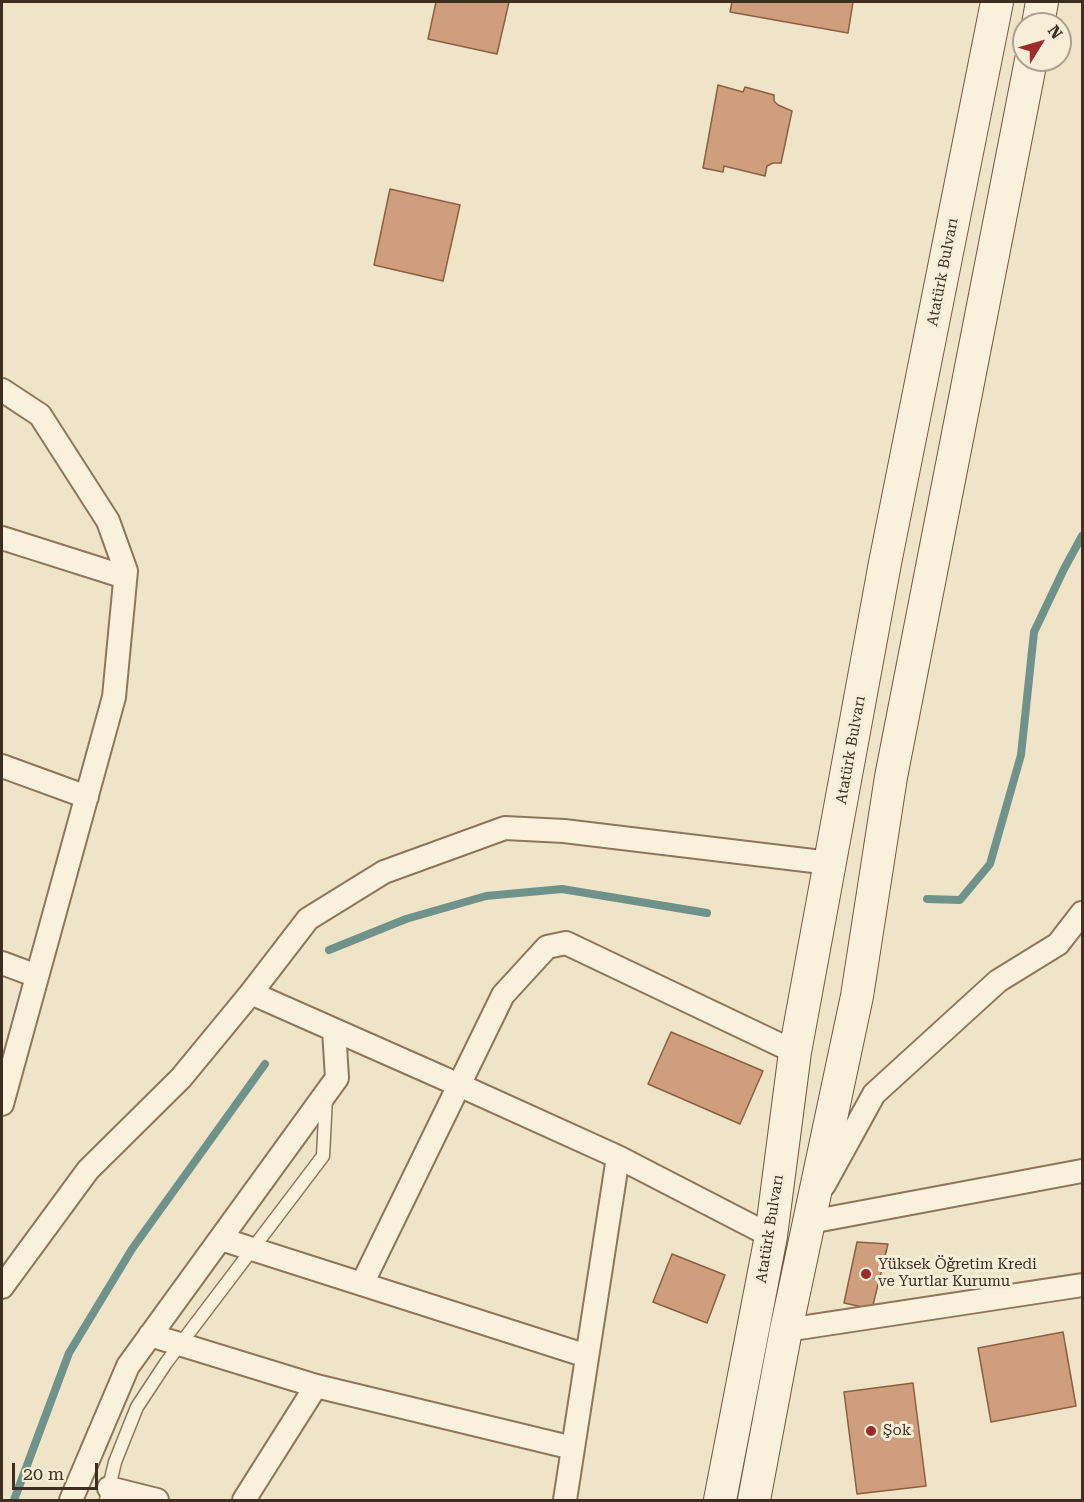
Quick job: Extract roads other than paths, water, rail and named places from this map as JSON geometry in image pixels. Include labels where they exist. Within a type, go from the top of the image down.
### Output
[{"type":"main road","name":"Atatürk Bulvarı","points":[[720,1500],[771,1236],[795,1052],[885,563],[997,2]]},
{"type":"main road","points":[[754,1500],[786,1330],[857,996],[891,777],[1029,72]]},
{"type":"street","points":[[2,390],[40,415],[108,521],[126,571],[114,697],[2,1104]]},
{"type":"street","points":[[2,538],[125,577]]},
{"type":"street","points":[[2,766],[87,797]]},
{"type":"street","points":[[2,1287],[88,1170],[181,1078],[308,919],[384,872],[505,828],[564,831],[830,863]]},
{"type":"street","points":[[811,1215],[874,1094],[998,981],[1059,944],[1083,913]]},
{"type":"street","points":[[362,1284],[503,994],[547,947],[566,943],[795,1052]]},
{"type":"street","points":[[2,963],[37,976]]},
{"type":"street","points":[[250,993],[618,1156],[771,1236]]},
{"type":"street","points":[[71,1500],[128,1366],[337,1078],[334,1030]]},
{"type":"street","points":[[565,1500],[618,1156]]},
{"type":"street","points":[[811,1215],[1083,1171]]},
{"type":"street","points":[[221,1239],[587,1356]]},
{"type":"street","points":[[786,1330],[1083,1285]]},
{"type":"street","points":[[150,1335],[316,1386],[573,1448]]},
{"type":"street","points":[[244,1500],[316,1386]]},
{"type":"street","points":[[107,1494],[157,1500]]},
{"type":"lane","points":[[107,1494],[115,1461],[137,1407],[179,1345],[323,1156],[326,1093]]},
{"type":"waterway","points":[[927,899],[960,900],[990,864],[1021,755],[1034,632],[1082,536]]},
{"type":"waterway","points":[[329,950],[406,919],[486,896],[562,889],[707,913]]},
{"type":"waterway","points":[[14,1500],[69,1353],[132,1249],[265,1064]]},
{"type":"place","name":"Yüksek Öğretim Kredi ve Yurtlar Kurumu","points":[[866,1274]]},
{"type":"place","name":"Şok","points":[[871,1431]]}]
